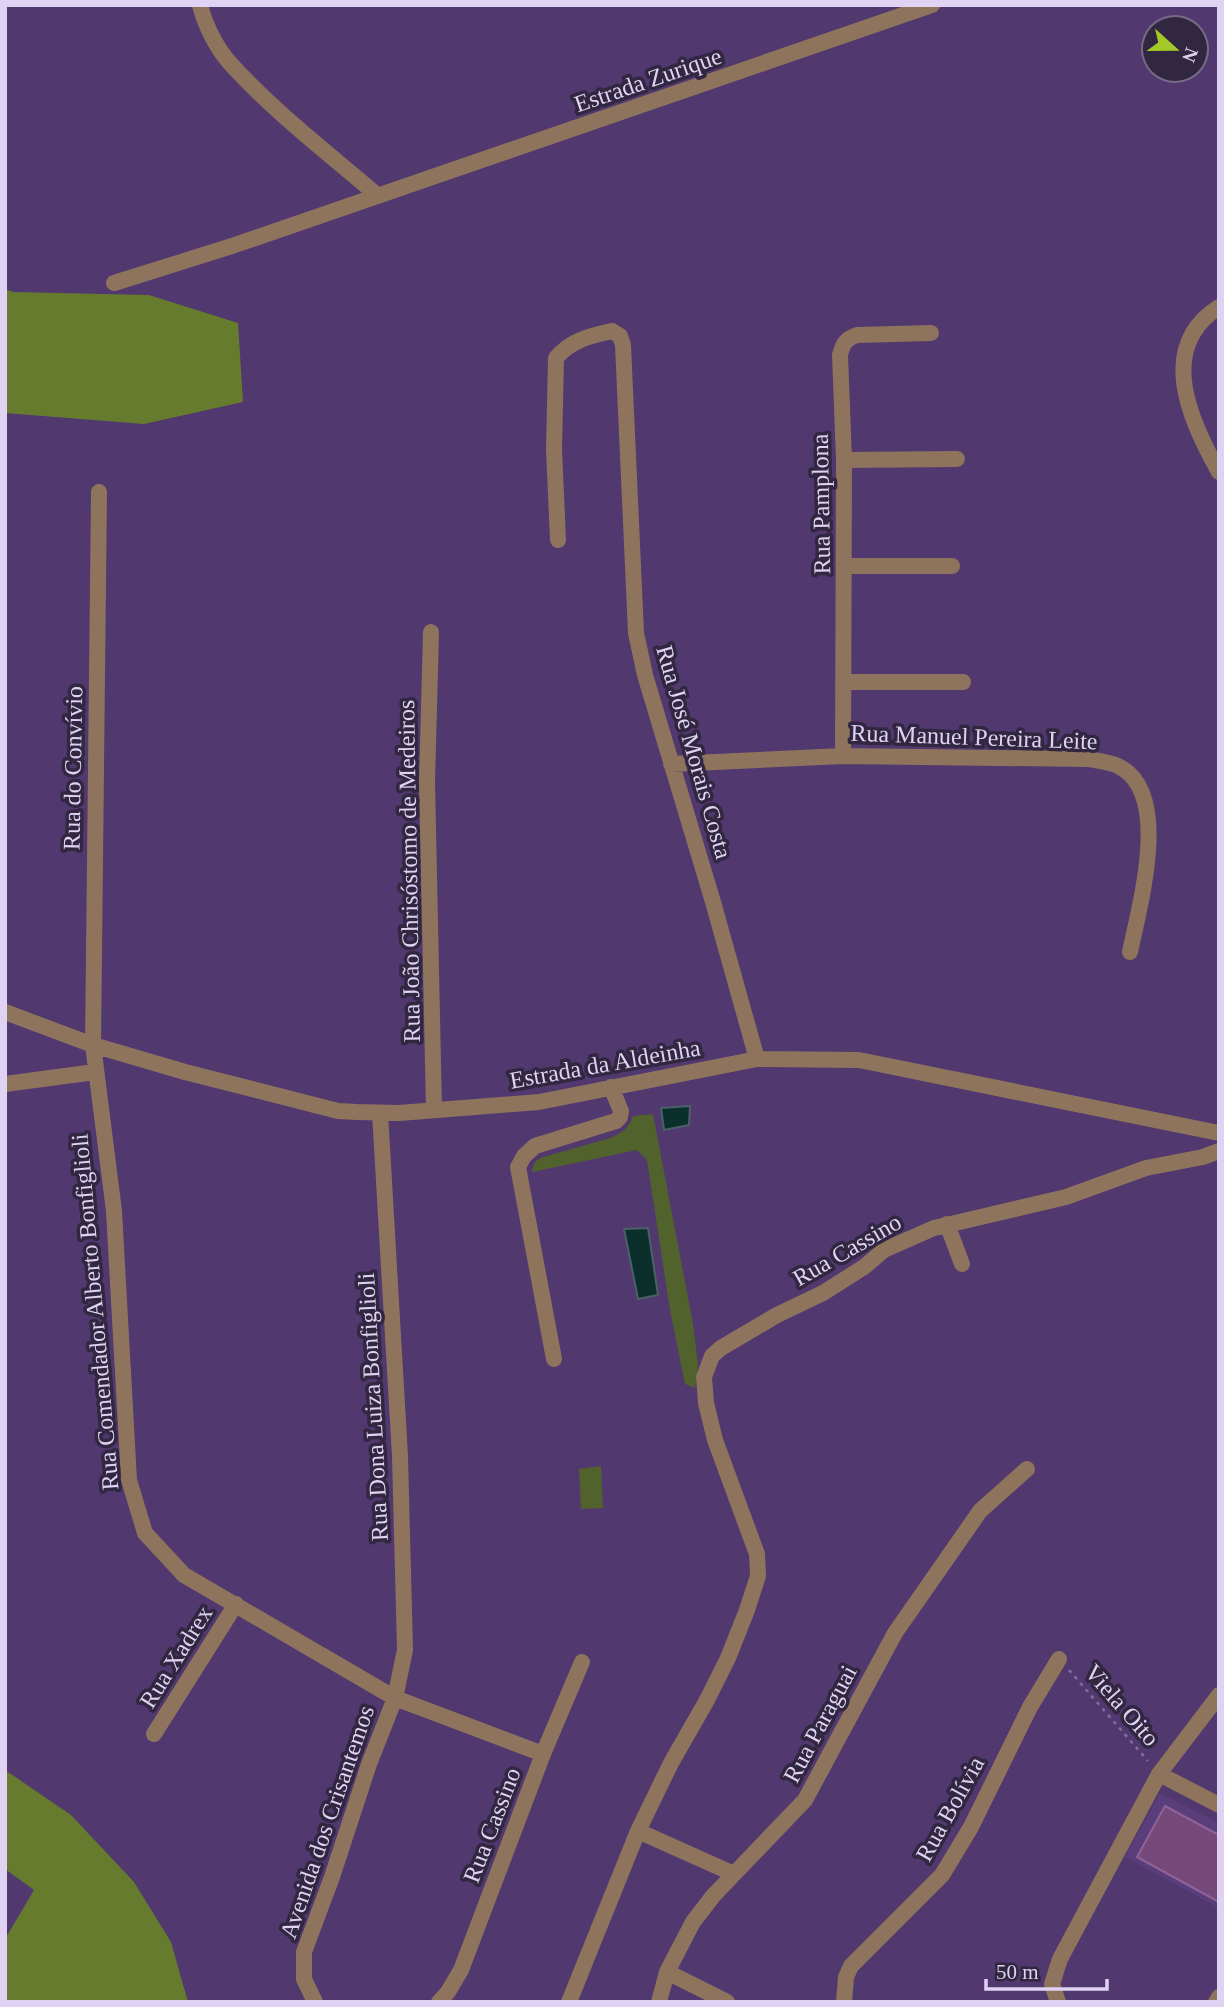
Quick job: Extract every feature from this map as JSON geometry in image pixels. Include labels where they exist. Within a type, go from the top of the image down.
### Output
[{"type":"street","points":[[200,5],[208,28],[228,61],[377,195]]},
{"type":"street","name":"Estrada Zurique","points":[[114,283],[232,246],[932,5]]},
{"type":"street","points":[[1219,307],[1202,318],[1190,334],[1183,370],[1186,396],[1202,442],[1219,472]]},
{"type":"street","name":"Rua José Morais Costa","points":[[558,540],[554,449],[556,358],[565,348],[580,339],[612,331],[620,336],[625,367],[636,633],[645,675],[757,1059]]},
{"type":"street","name":"Rua Pamplona","points":[[844,756],[844,460],[840,355],[847,339],[857,335],[931,333]]},
{"type":"street","points":[[844,460],[957,458]]},
{"type":"street","name":"Rua do Convívio","points":[[93,1045],[99,492]]},
{"type":"street","points":[[845,566],[952,566]]},
{"type":"street","name":"Rua João Chrisóstomo de Medeiros","points":[[431,632],[427,782],[434,1110]]},
{"type":"street","points":[[843,682],[964,682]]},
{"type":"street","name":"Rua Manuel Pereira Leite","points":[[671,764],[844,756],[1088,759],[1119,766],[1134,779],[1144,799],[1150,839],[1130,952]]},
{"type":"street","name":"Estrada da Aldeinha","points":[[5,1012],[93,1045],[185,1072],[338,1111],[380,1113],[539,1102],[757,1059],[859,1060],[1219,1133]]},
{"type":"street","name":"Rua Comendador Alberto Bonfiglioli","points":[[93,1045],[114,1212],[129,1480],[145,1533],[162,1555],[184,1575],[395,1698],[543,1754]]},
{"type":"street","points":[[5,1084],[95,1072]]},
{"type":"street","points":[[555,1359],[518,1167],[524,1156],[535,1146],[616,1121],[621,1111],[611,1087]]},
{"type":"street","name":"Rua Dona Luiza Bonfiglioli","points":[[380,1113],[400,1456],[404,1593],[405,1650],[395,1698]]},
{"type":"street","name":"Rua Cassino","points":[[569,2002],[638,1831],[671,1763],[728,1658],[758,1576],[757,1554],[715,1440],[704,1390],[704,1377],[712,1356],[776,1315],[823,1293],[864,1267],[884,1250],[947,1224],[1066,1197],[1146,1168],[1203,1157],[1219,1151]]},
{"type":"street","points":[[947,1224],[962,1264]]},
{"type":"street","name":"Rua Paraguai","points":[[659,2002],[667,1972],[693,1922],[734,1874],[805,1800],[895,1633],[980,1511],[1027,1469]]},
{"type":"street","name":"Rua Xadrex","points":[[154,1734],[236,1604]]},
{"type":"street","name":"Rua Bolívia","points":[[844,2002],[846,1977],[851,1966],[942,1875],[971,1826],[1030,1707],[1059,1659]]},
{"type":"street","name":"Rua Cassino","points":[[439,2002],[461,1970],[543,1754],[582,1661]]},
{"type":"street","points":[[1058,2002],[1052,1984],[1060,1959],[1159,1774],[1219,1695]]},
{"type":"street","name":"Avenida dos Crisantemos","points":[[315,2002],[304,1979],[304,1952],[369,1764],[395,1698]]},
{"type":"street","points":[[1159,1774],[1219,1805]]},
{"type":"street","points":[[638,1831],[734,1874]]},
{"type":"street","points":[[667,1972],[727,2002]]},
{"type":"street","points":[[1216,2002],[1219,1997]]},
{"type":"path","name":"Viela Oito","points":[[1059,1659],[1159,1774]]},
{"type":"shaded area","points":[[690,1106],[689,1125],[664,1130],[661,1108]]},
{"type":"shaded area","points":[[648,1228],[658,1295],[638,1299],[624,1229]]},
{"type":"shaded area","points":[[1160,1793],[1219,1823],[1219,1908],[1125,1857]]},
{"type":"green space","points":[[5,289],[13,292],[149,295],[238,323],[243,402],[144,424],[5,413]]},
{"type":"green space","points":[[653,1114],[693,1324],[698,1364],[695,1388],[685,1384],[670,1310],[647,1160],[637,1150],[532,1172],[534,1163],[540,1158],[610,1138],[624,1130],[633,1116]]},
{"type":"green space","points":[[601,1466],[603,1508],[581,1509],[579,1469]]},
{"type":"green space","points":[[5,1770],[71,1815],[134,1882],[171,1942],[188,2002],[5,2002],[5,1939],[34,1890],[5,1869]]},
{"type":"building","points":[[1165,1806],[1219,1835],[1219,1902],[1137,1857]]}]
